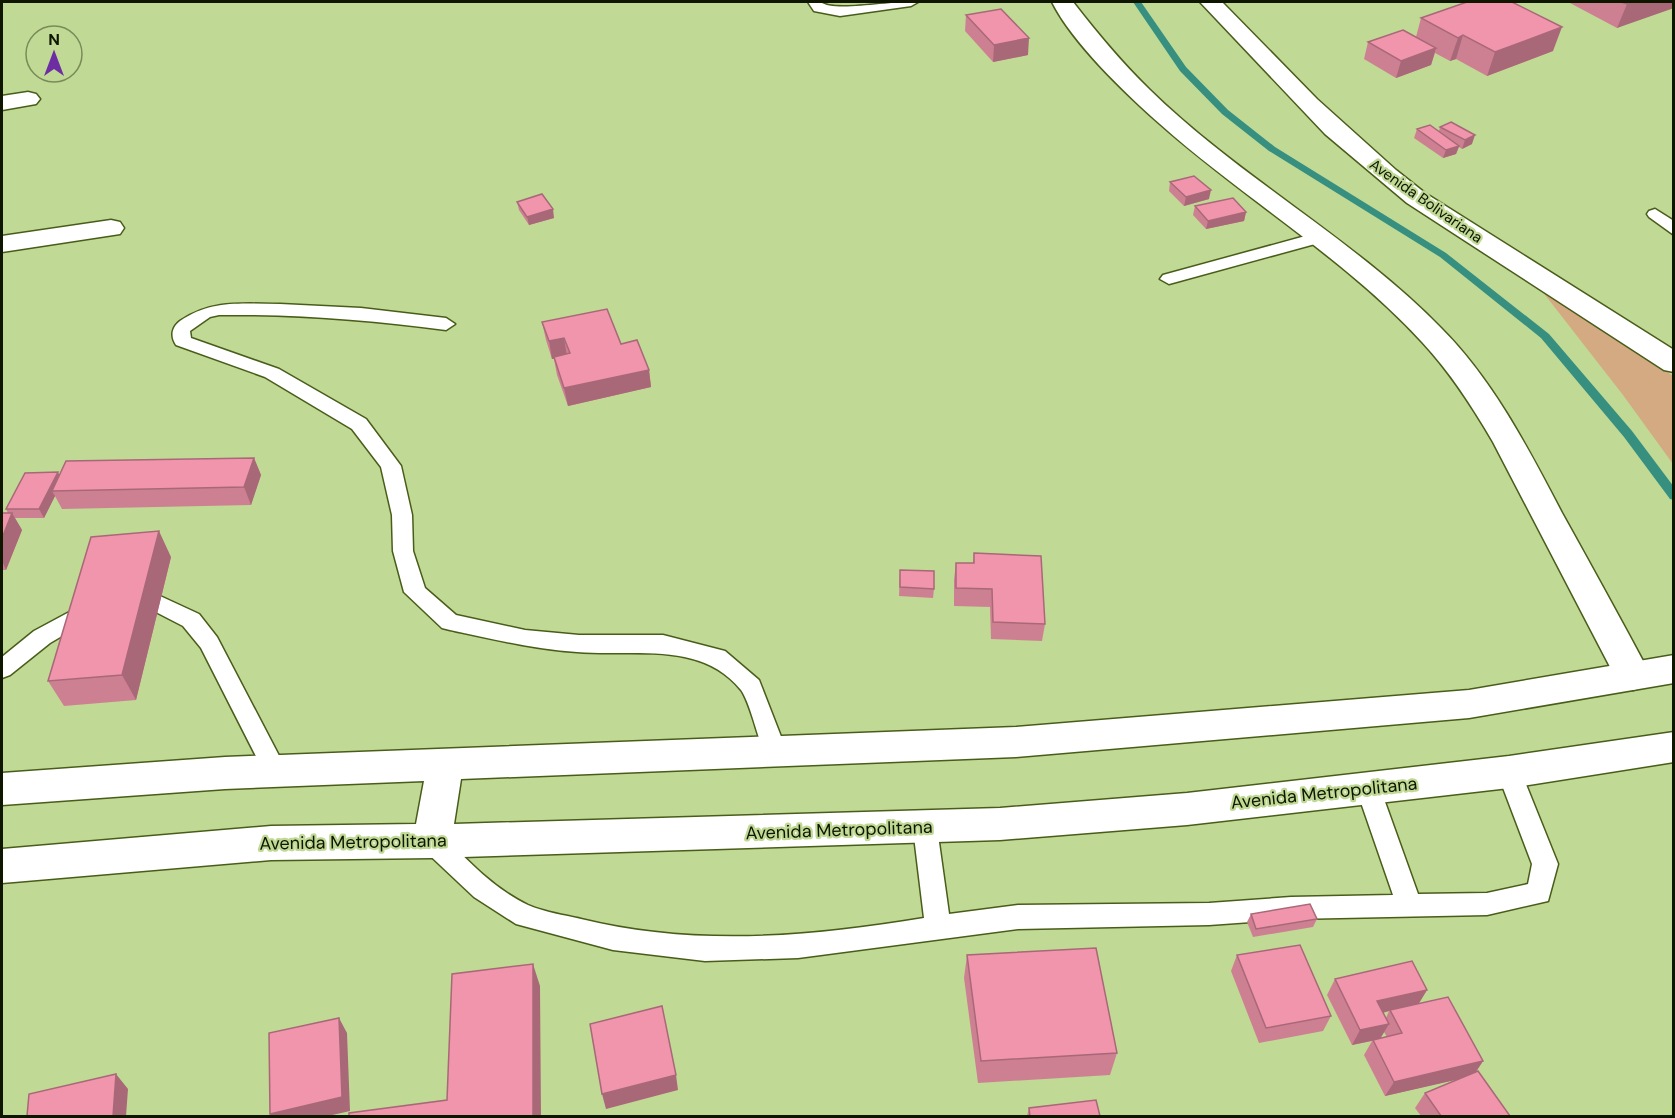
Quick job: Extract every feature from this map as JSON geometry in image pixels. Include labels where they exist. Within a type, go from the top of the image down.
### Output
[{"type":"main road","points":[[1062,2],[1094,43],[1158,109],[1196,142],[1320,237],[1383,289],[1431,334],[1468,377],[1499,424],[1633,676]]},
{"type":"main road","name":"Avenida Bolivariana","points":[[1210,2],[1341,138],[1376,168],[1416,198],[1674,363]]},
{"type":"main road","name":"Avenida Bolivariana","points":[[1236,2],[1366,134],[1406,167],[1454,201],[1674,341]]},
{"type":"main road","points":[[2,103],[28,99]]},
{"type":"main road","points":[[2,244],[111,228]]},
{"type":"main road","points":[[2,789],[275,771],[1016,742],[1469,704],[1674,669]]},
{"type":"main road","name":"Avenida Metropolitana","points":[[2,866],[271,843],[925,828],[1187,809],[1509,772],[1674,747]]},
{"type":"main road","points":[[432,841],[445,765]]},
{"type":"lane","points":[[814,2],[819,8],[840,12],[911,2]]},
{"type":"lane","points":[[1655,214],[1674,230]]},
{"type":"lane","points":[[1169,279],[1320,237]]},
{"type":"lane","points":[[446,324],[361,314],[280,309],[219,310],[204,314],[181,329],[182,341],[272,373],[358,424],[391,466],[402,515],[403,551],[415,592],[450,622],[525,638],[568,643],[663,644],[717,657],[751,686],[775,752]]},
{"type":"lane","points":[[160,604],[191,620],[209,643],[275,771]]},
{"type":"lane","points":[[2,669],[42,637],[91,608]]},
{"type":"lane","points":[[432,841],[472,883],[521,914],[591,934],[643,945],[746,950],[844,943],[937,927],[1018,917],[1209,914],[1291,908],[1487,904],[1539,893],[1545,864],[1509,772]]},
{"type":"lane","points":[[1368,788],[1410,907]]},
{"type":"lane","points":[[925,828],[934,882],[937,927]]},
{"type":"shaded area","points":[[1535,282],[1673,376],[1673,464],[1623,395]]},
{"type":"building","points":[[1467,2],[1512,2],[1562,27],[1495,52],[1463,35],[1458,38],[1421,18]]},
{"type":"building","points":[[1001,9],[1029,38],[994,45],[966,15]]},
{"type":"building","points":[[1403,30],[1436,48],[1401,61],[1368,42]]},
{"type":"building","points":[[1451,122],[1475,135],[1465,140],[1440,127]]},
{"type":"building","points":[[1430,125],[1459,146],[1446,150],[1417,129]]},
{"type":"building","points":[[1194,176],[1211,190],[1186,197],[1170,182]]},
{"type":"building","points":[[542,194],[553,209],[527,217],[517,202]]},
{"type":"building","points":[[1233,198],[1246,212],[1208,221],[1195,206]]},
{"type":"building","points":[[607,309],[621,344],[637,340],[649,370],[564,388],[554,357],[570,353],[564,338],[549,341],[542,322]]},
{"type":"building","points":[[254,458],[244,487],[52,491],[66,461]]},
{"type":"building","points":[[58,472],[39,509],[6,509],[25,473]]},
{"type":"building","points":[[2,513],[12,513],[2,538]]},
{"type":"building","points":[[159,531],[122,675],[48,681],[91,537]]},
{"type":"building","points":[[974,553],[1041,556],[1045,624],[993,622],[992,589],[956,588],[956,563],[974,563]]},
{"type":"building","points":[[900,570],[934,571],[934,589],[900,587]]},
{"type":"building","points":[[1310,904],[1317,919],[1256,929],[1251,914]]},
{"type":"building","points":[[1300,945],[1331,1016],[1266,1028],[1237,955]]},
{"type":"building","points":[[1096,948],[1117,1053],[981,1061],[967,955]]},
{"type":"building","points":[[1412,961],[1427,990],[1377,1001],[1389,1024],[1360,1030],[1335,979]]},
{"type":"building","points":[[533,964],[533,1116],[349,1116],[349,1113],[447,1100],[452,974]]},
{"type":"building","points":[[1448,997],[1483,1061],[1394,1082],[1373,1040],[1402,1033],[1390,1010]]},
{"type":"building","points":[[662,1006],[676,1075],[602,1094],[590,1024]]},
{"type":"building","points":[[339,1018],[342,1097],[270,1114],[269,1033]]},
{"type":"building","points":[[1478,1071],[1510,1116],[1441,1116],[1425,1093]]},
{"type":"building","points":[[116,1074],[113,1116],[27,1116],[29,1094]]},
{"type":"building","points":[[1096,1100],[1100,1116],[1030,1116],[1029,1108]]},
{"type":"waterway","points":[[1137,2],[1183,69],[1225,112],[1272,149],[1443,255],[1545,336],[1628,434],[1674,496]]}]
